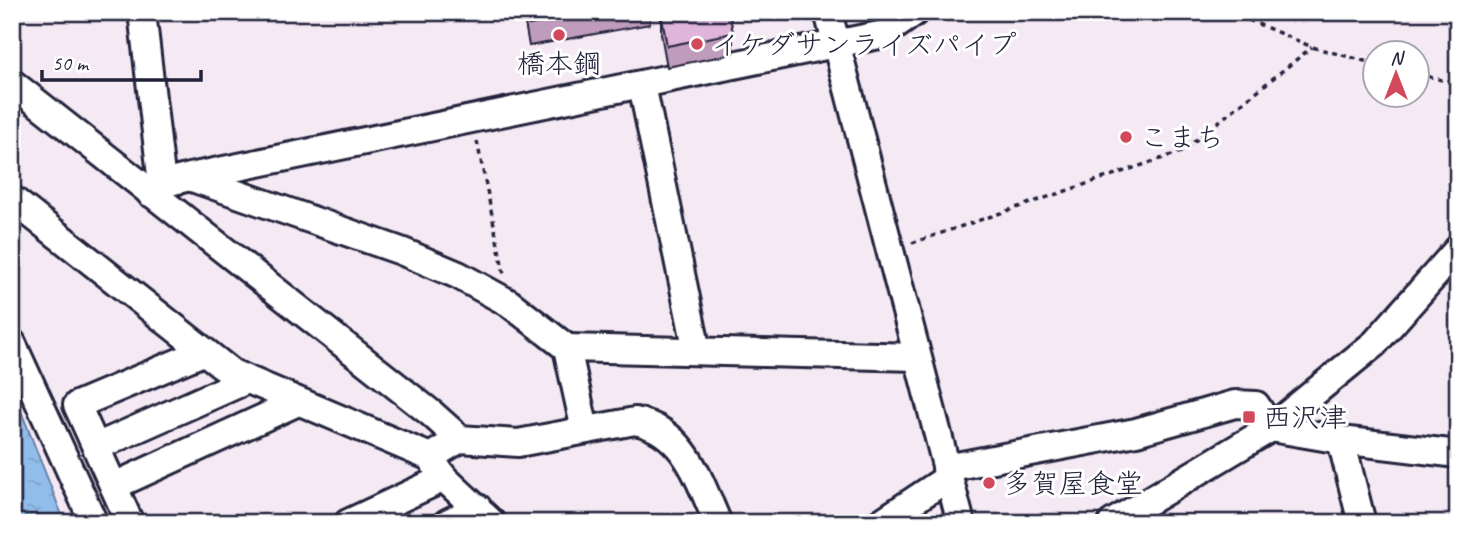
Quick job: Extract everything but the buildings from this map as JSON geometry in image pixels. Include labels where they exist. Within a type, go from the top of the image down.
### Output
[{"type":"street","points":[[142,12],[156,188]]},
{"type":"street","points":[[828,12],[961,523]]},
{"type":"street","points":[[156,188],[190,177],[884,34],[915,12]]},
{"type":"street","points":[[12,83],[156,188],[460,439],[518,443],[635,421],[659,428],[685,452],[718,523]]},
{"type":"street","points":[[642,85],[697,351]]},
{"type":"street","points":[[190,177],[401,251],[458,275],[509,303],[567,348],[918,356]]},
{"type":"street","points":[[12,199],[232,373],[437,468],[485,515]]},
{"type":"street","points":[[1112,523],[1271,428],[1375,343],[1458,248]]},
{"type":"street","points":[[12,343],[94,523]]},
{"type":"street","points":[[567,348],[585,430]]},
{"type":"street","points":[[130,523],[77,405],[204,352]]},
{"type":"street","points":[[96,447],[247,380]]},
{"type":"street","points":[[114,486],[299,402]]},
{"type":"street","points":[[880,523],[947,472],[1136,432],[1235,404],[1256,405],[1271,428],[1341,440],[1458,454]]},
{"type":"street","points":[[348,523],[437,468],[460,439]]},
{"type":"street","points":[[1341,440],[1362,523]]},
{"type":"street","points":[[447,523],[485,515]]},
{"type":"path","points":[[1230,12],[1312,47],[1362,60]]},
{"type":"path","points":[[890,250],[1181,152],[1312,47]]},
{"type":"path","points":[[1432,78],[1458,84]]},
{"type":"path","points":[[473,118],[509,303]]},
{"type":"water","points":[[12,388],[65,523],[12,523]]},
{"type":"place","name":"橋本鋼","points":[[559,35]]},
{"type":"place","name":"イケダサンライズパイプ","points":[[697,44]]},
{"type":"place","name":"こまち","points":[[1126,137]]},
{"type":"place","name":"西沢津","points":[[1249,417]]},
{"type":"place","name":"多賀屋食堂","points":[[989,483]]}]
